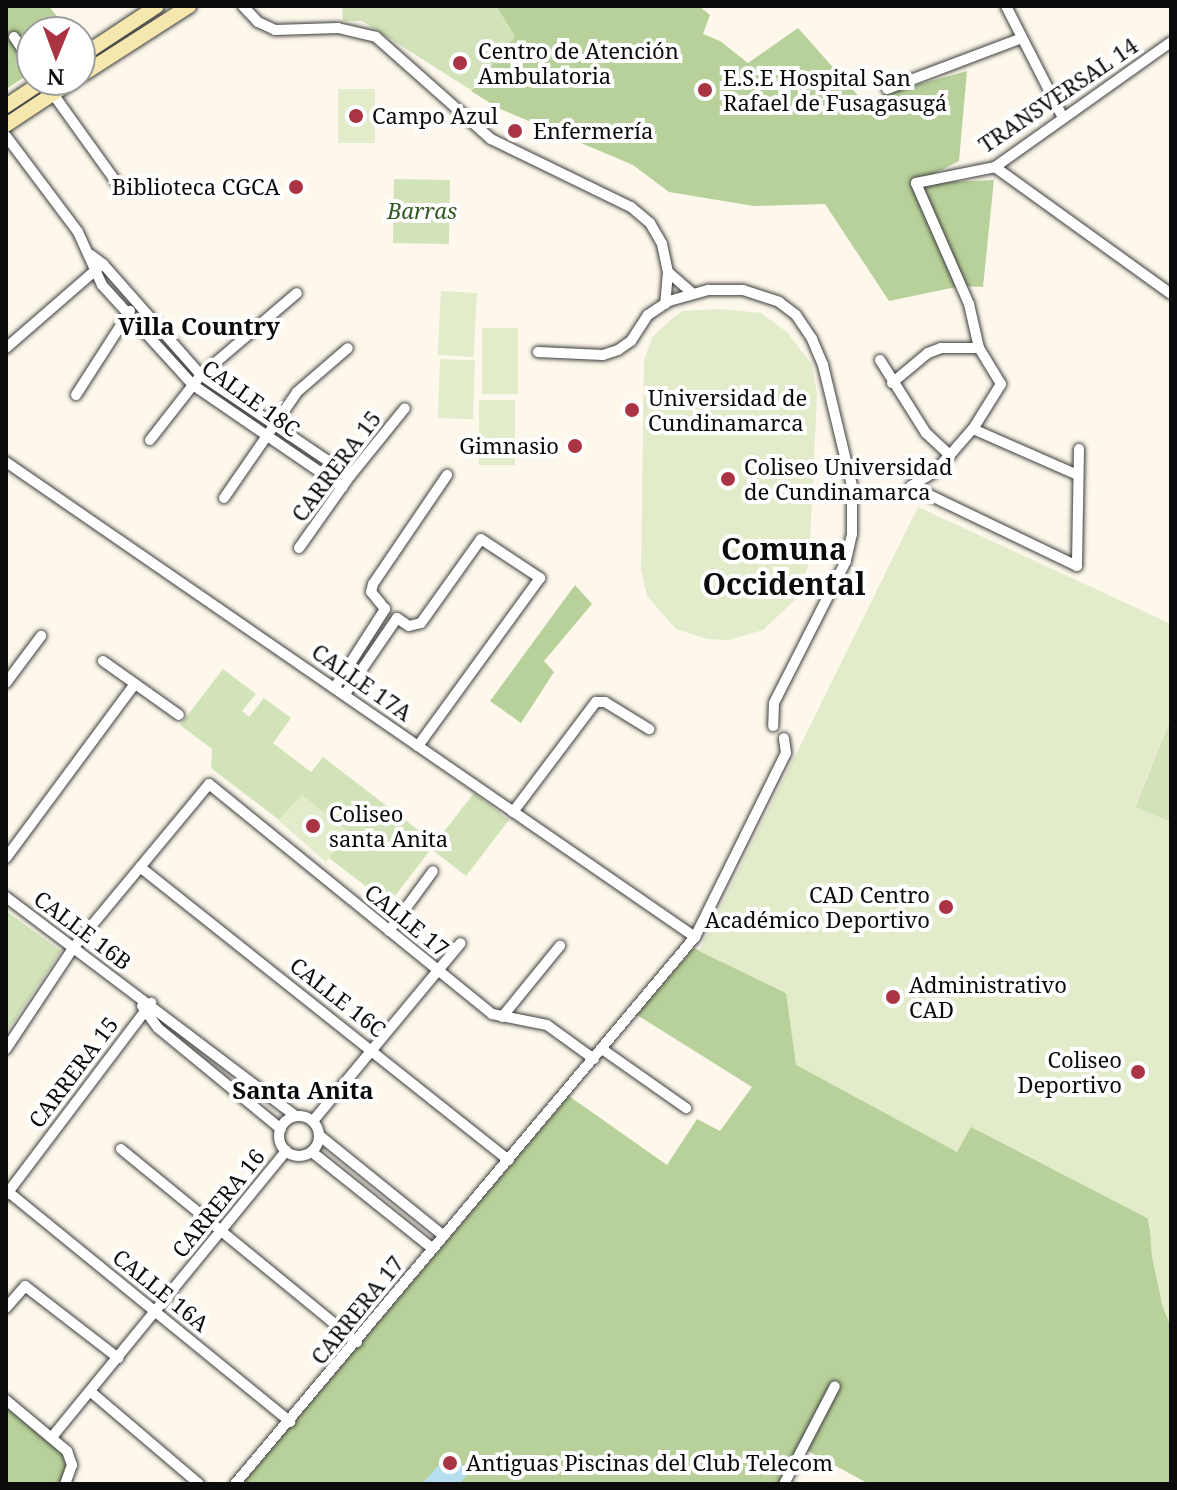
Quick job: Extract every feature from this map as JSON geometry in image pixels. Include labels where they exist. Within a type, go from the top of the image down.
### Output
[{"type":"main road","points":[[96,46],[157,6]]},
{"type":"main road","points":[[96,66],[189,6]]},
{"type":"main road","points":[[6,125],[50,96]]},
{"type":"street","points":[[243,6],[258,22],[275,30],[338,28],[376,37],[491,139],[631,207],[650,223],[656,234],[668,272],[665,304]]},
{"type":"street","points":[[1006,6],[1063,118]]},
{"type":"street","points":[[887,89],[1022,38]]},
{"type":"street","name":"TRANSVERSAL 14","points":[[979,348],[969,304],[916,183],[995,167],[1171,42]]},
{"type":"street","points":[[54,96],[122,190]]},
{"type":"street","name":"CALLE 18C","points":[[6,136],[78,232],[128,314],[193,385],[342,487]]},
{"type":"street","points":[[995,167],[1171,294]]},
{"type":"street","points":[[6,348],[99,267]]},
{"type":"street","name":"CALLE 18C","points":[[99,267],[201,375],[350,476]]},
{"type":"street","points":[[668,272],[692,293]]},
{"type":"street","points":[[538,352],[603,355],[618,350],[631,341],[648,315],[665,304],[708,290],[743,290],[779,302],[796,315],[823,365],[852,486],[854,509],[846,561],[774,703],[773,726]]},
{"type":"street","points":[[150,440],[201,375],[297,293]]},
{"type":"street","points":[[76,395],[136,303]]},
{"type":"street","points":[[224,498],[297,392],[348,348]]},
{"type":"street","points":[[892,383],[928,353],[941,348],[979,348],[1001,384],[973,429],[933,473],[911,486],[1077,566],[1079,449]]},
{"type":"street","points":[[880,360],[926,433],[950,455]]},
{"type":"street","name":"CARRERA 15","points":[[299,548],[350,476],[405,408]]},
{"type":"street","points":[[973,429],[1078,475]]},
{"type":"street","name":"CALLE 17A","points":[[6,462],[695,937]]},
{"type":"street","points":[[335,687],[385,609],[374,598],[373,584],[447,475]]},
{"type":"street","points":[[345,694],[397,618],[409,626],[421,623],[481,539],[540,578],[418,746]]},
{"type":"street","points":[[6,683],[41,636]]},
{"type":"street","points":[[103,661],[179,715]]},
{"type":"street","points":[[6,858],[134,685]]},
{"type":"street","points":[[513,812],[596,702],[605,702],[649,729]]},
{"type":"street","name":"CARRERA 17","points":[[235,1484],[695,937],[786,753],[784,738]]},
{"type":"street","name":"CALLE 17","points":[[140,867],[209,784],[492,1014],[547,1025],[594,1059]]},
{"type":"street","points":[[6,1049],[73,948],[140,867]]},
{"type":"street","name":"CALLE 16C","points":[[140,867],[509,1160]]},
{"type":"street","points":[[389,931],[433,871]]},
{"type":"street","name":"CALLE 16B","points":[[6,897],[136,994],[148,1008],[296,1116]]},
{"type":"street","points":[[313,1121],[461,943]]},
{"type":"street","points":[[502,1017],[560,946]]},
{"type":"street","name":"CARRERA 15","points":[[7,1192],[148,1008]]},
{"type":"street","name":"CALLE 16B","points":[[148,1008],[158,1028],[281,1129]]},
{"type":"street","points":[[602,1049],[686,1108]]},
{"type":"street","points":[[320,1136],[312,1152],[299,1156],[286,1151],[279,1139],[281,1129],[296,1116],[313,1121],[320,1136],[444,1236]]},
{"type":"street","points":[[121,1149],[357,1342]]},
{"type":"street","name":"CARRERA 16","points":[[52,1437],[286,1151]]},
{"type":"street","points":[[312,1152],[433,1249]]},
{"type":"street","name":"CALLE 16A","points":[[7,1192],[290,1422]]},
{"type":"street","points":[[6,1308],[25,1286],[118,1358]]},
{"type":"street","points":[[784,1484],[835,1386]]},
{"type":"street","points":[[91,1392],[199,1484]]},
{"type":"street","points":[[6,1400],[52,1437],[71,1459],[65,1484]]},
{"type":"green space","points":[[6,6],[49,6],[57,16],[16,16],[16,82],[6,89]]},
{"type":"green space","name":"Centro de Atención Ambulatoria","points":[[342,6],[496,6],[515,36],[471,90],[362,21],[343,21]]},
{"type":"green space","points":[[496,6],[699,6],[710,15],[703,34],[720,41],[748,63],[798,28],[862,100],[967,71],[959,161],[924,179],[925,183],[994,180],[983,287],[961,286],[889,301],[825,204],[754,206],[669,192],[633,165],[498,108],[471,91],[515,36]]},
{"type":"green space","name":"Campo Azul","points":[[338,89],[375,89],[375,143],[338,143]]},
{"type":"green space","name":"Barras","points":[[394,179],[450,180],[449,244],[393,243]]},
{"type":"green space","points":[[441,291],[477,293],[474,357],[438,355]]},
{"type":"green space","name":"Coliseo Universidad de Cundinamarca","points":[[719,309],[761,313],[787,332],[812,365],[817,395],[809,563],[798,597],[763,630],[729,640],[707,639],[676,629],[647,596],[641,569],[644,360],[653,336],[675,316],[683,311]]},
{"type":"green space","points":[[482,328],[518,328],[518,394],[482,394]]},
{"type":"green space","points":[[440,359],[475,360],[473,419],[438,418]]},
{"type":"green space","points":[[479,400],[515,400],[515,465],[479,465]]},
{"type":"green space","name":"CAD Centro Académico Deportivo","points":[[918,507],[1171,624],[1171,718],[1135,807],[1171,822],[1171,1327],[1162,1304],[1152,1257],[1149,1219],[971,1127],[957,1152],[796,1065],[786,993],[699,951]]},
{"type":"green space","points":[[575,585],[592,604],[544,661],[554,672],[521,723],[490,701]]},
{"type":"green space","points":[[223,669],[256,694],[242,711],[249,717],[264,698],[291,718],[273,743],[311,772],[323,757],[435,843],[474,793],[509,820],[466,876],[431,849],[389,904],[211,768],[212,749],[180,725]]},
{"type":"green space","points":[[1171,718],[1171,822],[1135,808]]},
{"type":"green space","name":"Coliseo santa Anita","points":[[302,795],[349,832],[326,862],[278,820]]},
{"type":"green space","points":[[6,911],[61,951],[6,1033]]},
{"type":"green space","points":[[694,948],[786,993],[956,1152],[970,1126],[1148,1218],[1162,1304],[1171,1327],[1171,1484],[869,1484],[799,1446],[779,1484],[242,1484],[569,1096],[667,1165],[697,1119],[720,1131],[752,1087],[637,1015]]},
{"type":"green space","points":[[6,1407],[63,1454],[66,1467],[60,1484],[6,1484]]},
{"type":"water","name":"Antiguas Piscinas del Club Telecom","points":[[449,1453],[470,1472],[459,1484],[422,1484]]},
{"type":"place","name":"Centro de Atención Ambulatoria","points":[[460,63]]},
{"type":"place","name":"E.S.E Hospital San Rafael de Fusagasugá","points":[[705,90]]},
{"type":"place","name":"Campo Azul","points":[[356,116]]},
{"type":"place","name":"Enfermería","points":[[515,131]]},
{"type":"place","name":"Biblioteca CGCA","points":[[296,187]]},
{"type":"place","name":"Universidad de Cundinamarca","points":[[632,410]]},
{"type":"place","name":"Gimnasio","points":[[575,446]]},
{"type":"place","name":"Coliseo Universidad de Cundinamarca","points":[[728,479]]},
{"type":"place","name":"Coliseo santa Anita","points":[[313,826]]},
{"type":"place","name":"CAD Centro Académico Deportivo","points":[[946,907]]},
{"type":"place","name":"Administrativo CAD","points":[[893,997]]},
{"type":"place","name":"Coliseo Deportivo","points":[[1138,1072]]},
{"type":"place","name":"Antiguas Piscinas del Club Telecom","points":[[450,1463]]},
{"type":"district","name":"Villa Country","points":[[199,326]]},
{"type":"district","name":"Comuna Occidental","points":[[784,566]]},
{"type":"district","name":"Santa Anita","points":[[303,1090]]}]
